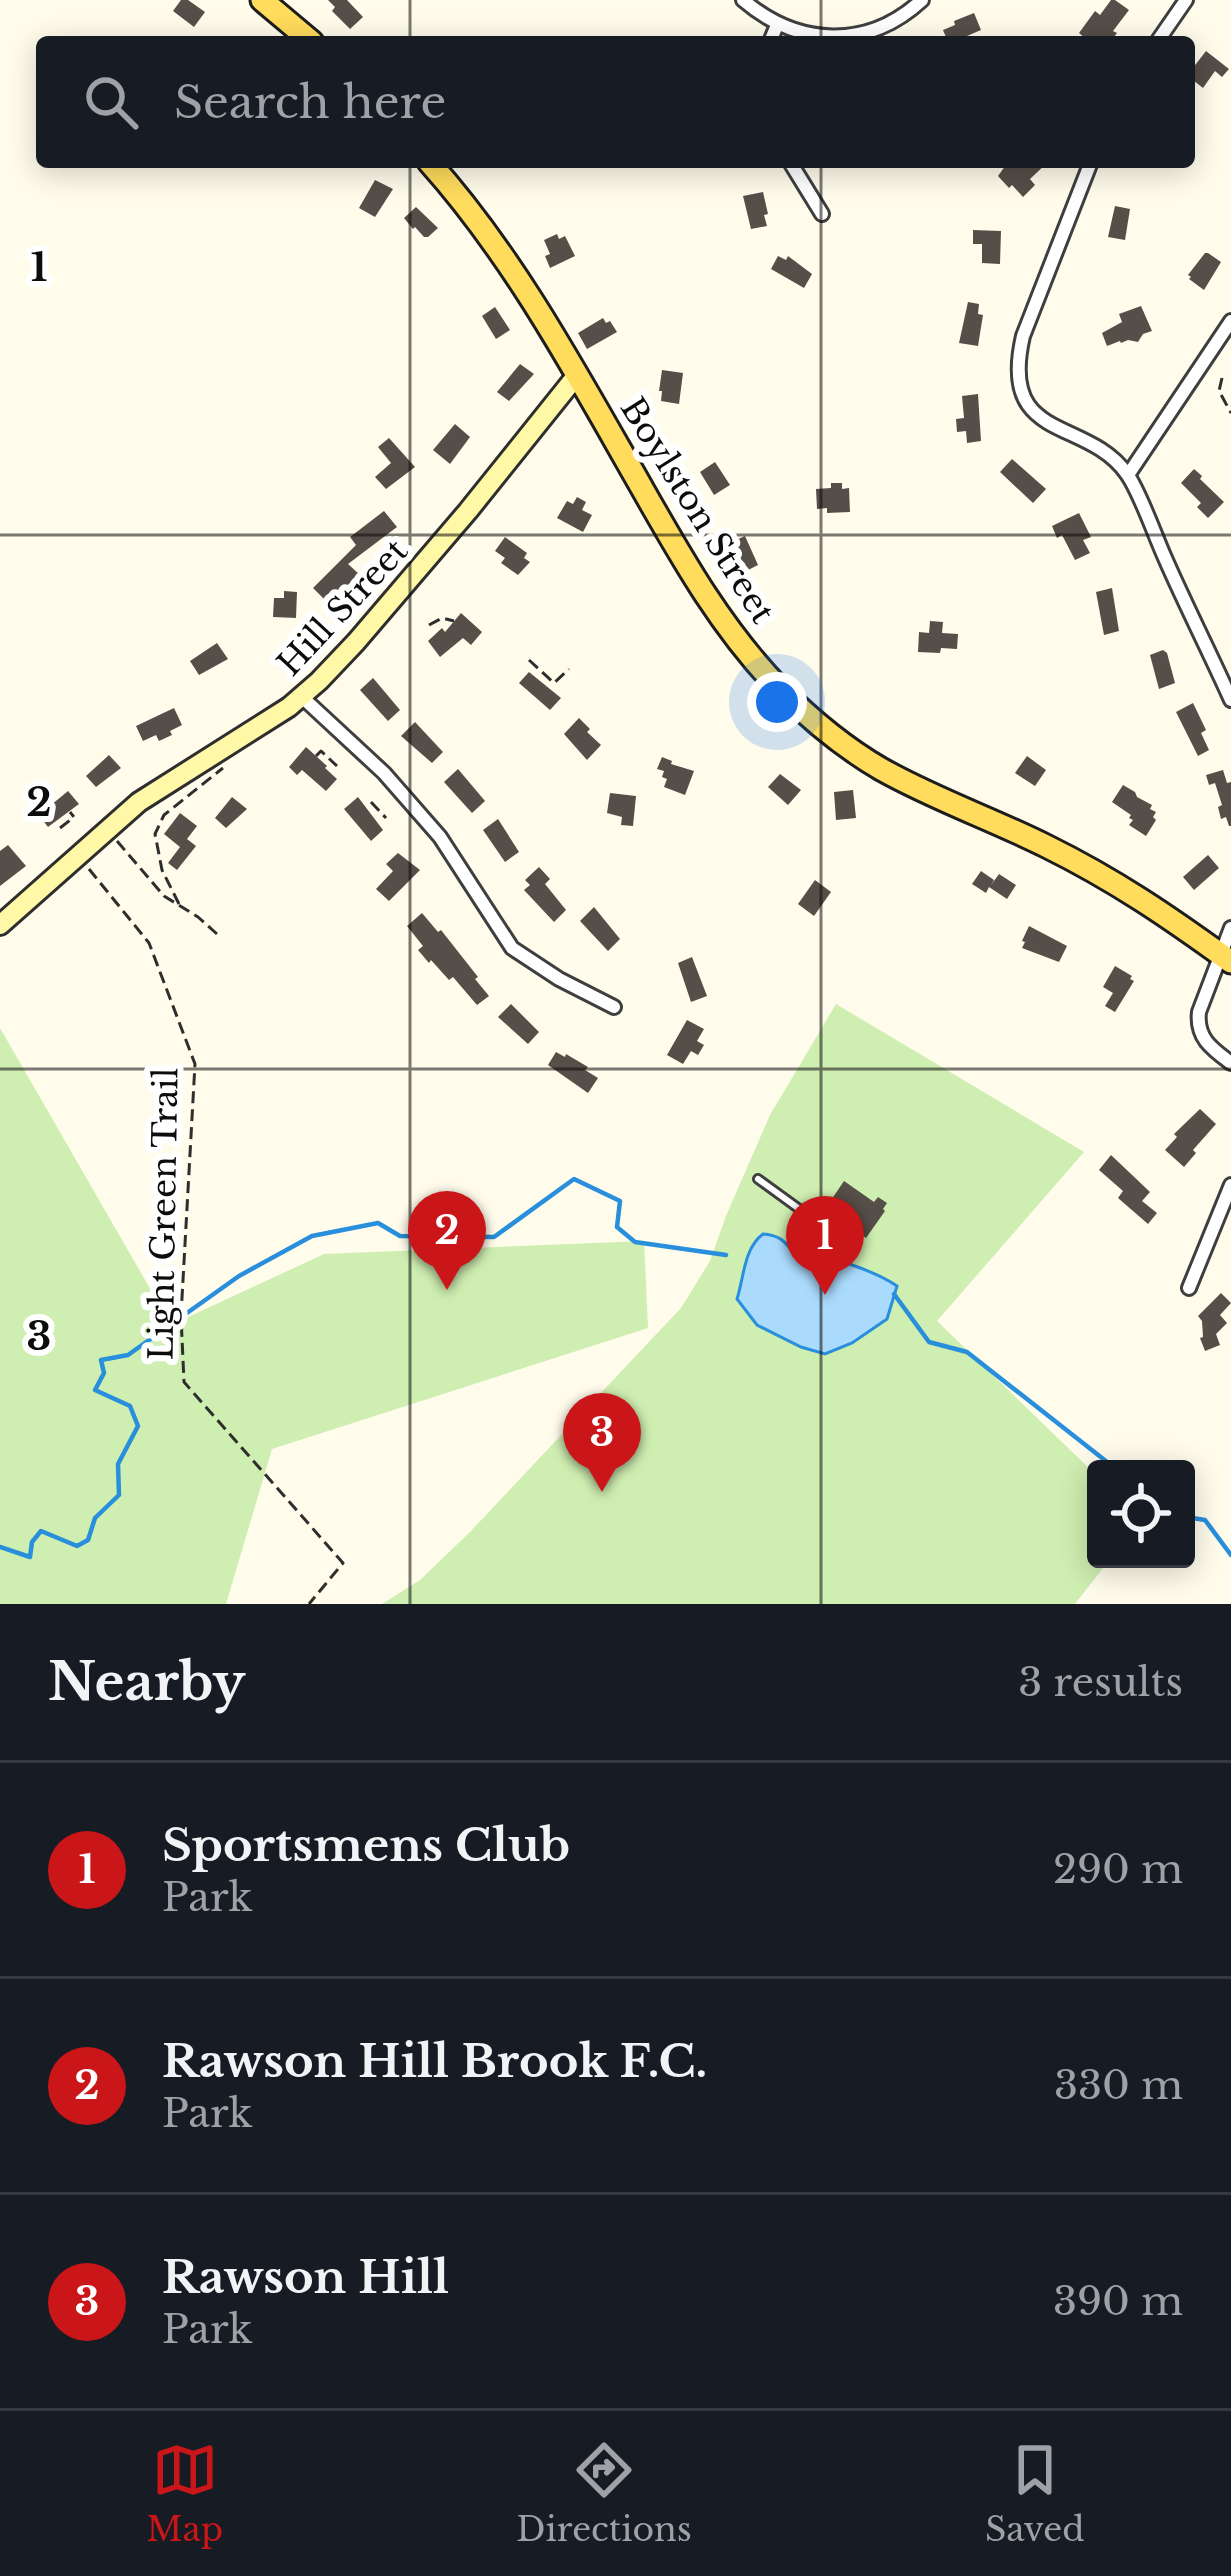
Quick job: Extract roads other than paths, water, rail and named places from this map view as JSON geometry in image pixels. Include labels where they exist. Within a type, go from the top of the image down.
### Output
[{"type":"main road","points":[[262,0],[305,36]]},
{"type":"main road","name":"Boylston Street","points":[[436,168],[493,242],[577,375],[712,606],[798,706],[880,768],[1108,879],[1160,909],[1226,958]]},
{"type":"street","points":[[742,0],[777,25],[815,36],[855,35],[892,22],[922,0]]},
{"type":"street","points":[[1161,36],[1186,0]]},
{"type":"street","points":[[772,36],[777,25]]},
{"type":"street","points":[[794,168],[822,214]]},
{"type":"street","points":[[1089,168],[1023,337],[1018,358],[1022,394],[1044,422],[1092,446],[1128,475],[1229,690]]},
{"type":"street","points":[[1128,475],[1231,321]]},
{"type":"street","name":"Hill Street","points":[[0,925],[145,798],[302,697],[382,613],[577,375]]},
{"type":"street","points":[[302,697],[384,773],[440,837],[512,948],[614,1007]]},
{"type":"street","points":[[1231,928],[1226,958],[1199,1012],[1198,1025],[1208,1045],[1231,1064]]},
{"type":"street","points":[[1189,1288],[1231,1185]]},
{"type":"lane","points":[[758,1179],[846,1243]]},
{"type":"water","points":[[763,1234],[780,1239],[793,1252],[846,1263],[897,1286],[887,1319],[852,1343],[825,1354],[757,1325],[737,1299],[748,1255]]},
{"type":"waterway","points":[[0,1547],[30,1557],[32,1542],[41,1531],[77,1546],[88,1540],[95,1518],[119,1495],[118,1464],[138,1426],[130,1406],[95,1390],[104,1373],[101,1360],[128,1355],[239,1276],[312,1236],[378,1223],[400,1236],[494,1237],[574,1179],[620,1201],[617,1227],[635,1242],[726,1255]]},
{"type":"waterway","points":[[894,1294],[929,1342],[967,1352],[1105,1460]]},
{"type":"waterway","points":[[1195,1518],[1205,1520],[1231,1555]]},
{"type":"place","name":"Rawson Hill Brook F.C.","points":[[447,1290]]},
{"type":"place","name":"Sportsmens Club","points":[[825,1295]]},
{"type":"place","name":"Rawson Hill","points":[[602,1492]]}]
